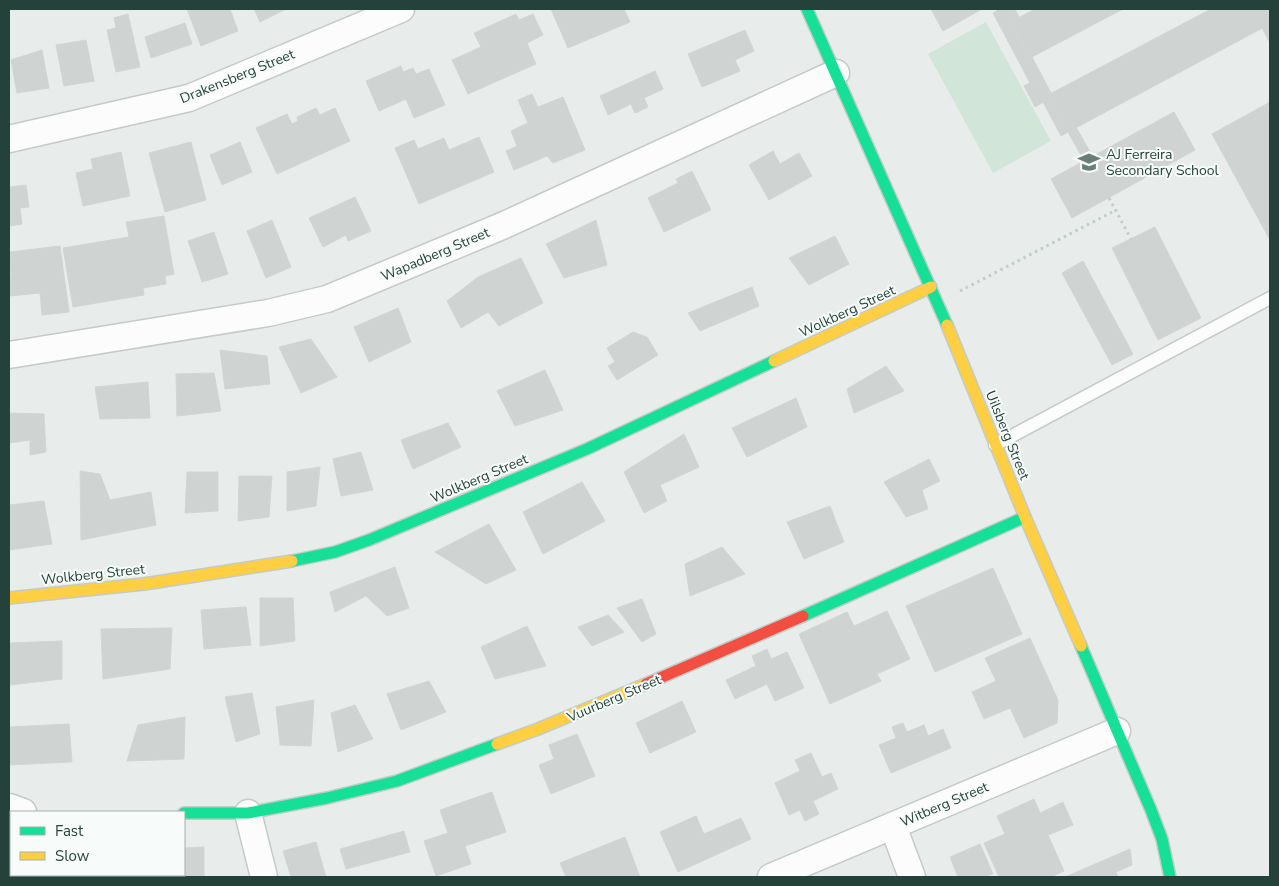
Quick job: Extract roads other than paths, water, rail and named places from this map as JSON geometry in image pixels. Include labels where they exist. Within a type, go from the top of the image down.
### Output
[{"type":"street","name":"Drakensberg Street","points":[[9,139],[189,98],[401,9]]},
{"type":"street","name":"Uilsberg Street","points":[[807,9],[932,287],[1025,517],[1158,827],[1170,877]]},
{"type":"street","name":"Wapadberg Street","points":[[9,354],[268,313],[327,299],[502,226],[836,73]]},
{"type":"street","name":"Wolkberg Street","points":[[9,598],[144,584],[301,560],[335,552],[370,540],[587,449],[932,287]]},
{"type":"street","name":"Vuurberg Street","points":[[185,813],[248,813],[327,798],[397,781],[538,729],[708,658],[1025,517]]},
{"type":"street","name":"Witberg Street","points":[[771,877],[1117,731]]},
{"type":"street","points":[[9,806],[22,811]]},
{"type":"street","points":[[248,813],[264,877]]},
{"type":"street","points":[[893,826],[912,877]]},
{"type":"lane","points":[[995,445],[1270,298]]},
{"type":"place","name":"AJ Ferreira Secondary School","points":[[1089,162]]}]
